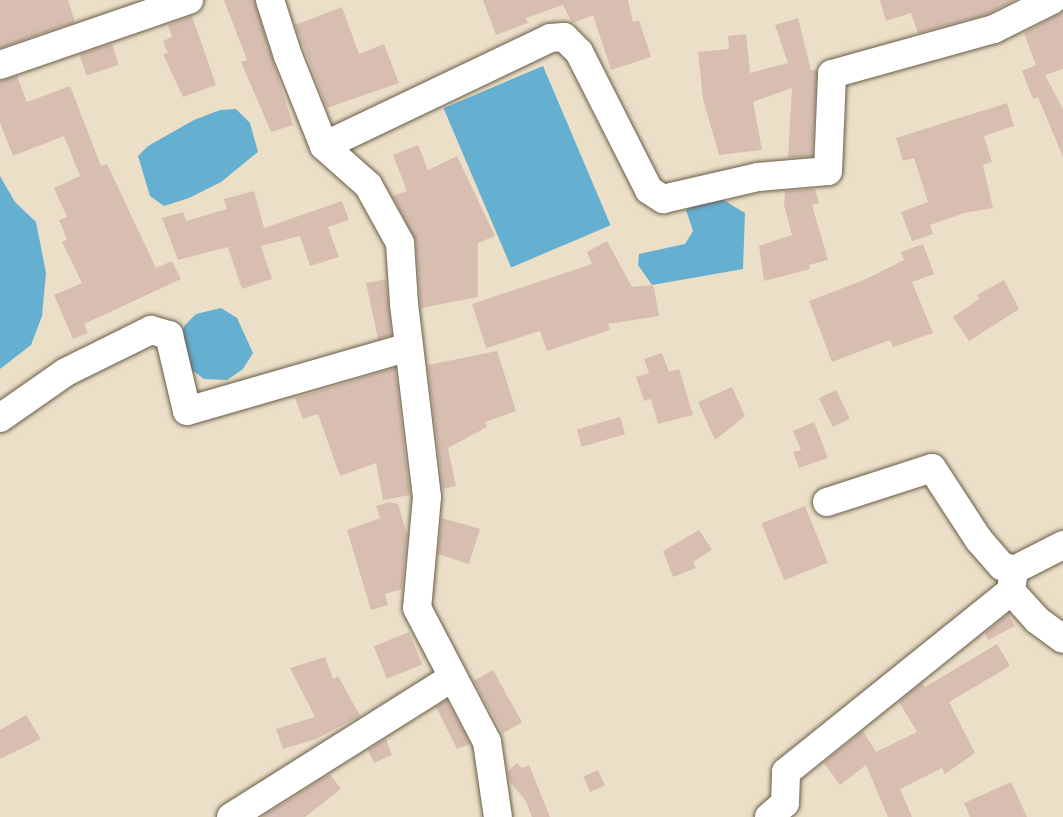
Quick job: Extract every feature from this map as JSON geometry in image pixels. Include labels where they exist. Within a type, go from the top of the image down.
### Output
[{"type":"street","points":[[0,65],[189,0]]},
{"type":"street","points":[[270,0],[288,56],[324,146],[368,185],[400,243],[409,347],[427,497],[417,608],[487,742],[498,817]]},
{"type":"street","points":[[324,146],[550,38],[564,37],[579,52],[649,190],[663,199],[758,177],[828,171],[832,74],[994,29],[1052,0]]},
{"type":"street","points":[[0,417],[66,372],[151,330],[169,335],[187,411],[409,347]]},
{"type":"street","points":[[827,502],[932,468],[979,540],[1013,581],[1036,620],[1063,639]]},
{"type":"street","points":[[769,817],[785,803],[786,772],[1013,581],[1063,545]]},
{"type":"street","points":[[231,817],[453,677]]},
{"type":"water","points":[[543,66],[611,225],[511,267],[444,108]]},
{"type":"water","points":[[236,109],[250,123],[258,152],[221,182],[189,198],[164,206],[150,196],[138,156],[148,146],[194,120],[220,110]]},
{"type":"water","points":[[0,176],[15,202],[36,222],[46,273],[42,316],[31,345],[0,369]]},
{"type":"water","points":[[715,195],[745,213],[743,269],[652,285],[638,265],[639,254],[685,244],[693,231],[686,210]]},
{"type":"water","points":[[221,308],[237,318],[253,353],[243,369],[227,380],[204,379],[187,366],[179,337],[185,325],[196,314]]},
{"type":"building","points":[[0,0],[68,0],[75,22],[0,48]]},
{"type":"building","points":[[224,0],[254,0],[293,125],[271,132],[241,62],[247,60]]},
{"type":"building","points":[[483,0],[628,0],[633,22],[639,20],[651,57],[611,70],[593,15],[572,23],[563,5],[526,18],[528,23],[496,35]]},
{"type":"building","points":[[880,0],[1015,0],[988,14],[918,33],[911,13],[886,21]]},
{"type":"building","points":[[342,7],[359,54],[384,44],[399,83],[327,108],[295,25]]},
{"type":"building","points":[[1063,12],[1063,69],[1045,75],[1063,109],[1063,157],[1038,97],[1033,99],[1022,71],[1036,65],[1024,33]]},
{"type":"building","points":[[192,16],[216,85],[183,97],[163,54],[168,53],[163,41],[172,37],[168,25]]},
{"type":"building","points":[[798,18],[811,70],[817,70],[812,156],[788,158],[792,88],[753,102],[762,150],[719,155],[703,99],[698,52],[729,49],[728,36],[746,34],[750,73],[788,63],[775,25]]},
{"type":"building","points":[[112,44],[119,65],[86,75],[80,55]]},
{"type":"building","points":[[17,76],[27,102],[70,86],[101,166],[107,164],[156,268],[172,261],[181,279],[84,324],[88,333],[73,339],[54,295],[82,283],[62,242],[67,239],[59,220],[67,217],[54,188],[80,176],[64,136],[13,156],[0,123],[0,81]]},
{"type":"building","points":[[1007,103],[1014,126],[984,136],[992,162],[983,165],[993,208],[964,213],[930,225],[933,234],[912,241],[901,212],[928,202],[914,158],[903,161],[896,138]]},
{"type":"building","points":[[418,145],[428,170],[457,156],[495,236],[478,243],[478,297],[421,308],[416,241],[393,196],[407,191],[393,155]]},
{"type":"building","points":[[815,189],[819,203],[812,205],[828,260],[809,265],[810,269],[764,281],[759,246],[792,235],[784,205],[785,191]]},
{"type":"building","points":[[254,191],[264,228],[342,201],[349,220],[328,227],[339,257],[310,266],[300,236],[261,246],[272,279],[242,289],[228,247],[178,260],[162,218],[183,212],[186,221],[227,209],[224,199]]},
{"type":"building","points":[[607,241],[632,287],[652,285],[659,316],[608,324],[610,330],[547,351],[540,331],[486,348],[472,304],[592,264],[587,252]]},
{"type":"building","points":[[923,244],[934,274],[912,282],[933,333],[893,347],[890,340],[832,362],[809,301],[864,280],[904,260],[901,252]]},
{"type":"building","points":[[386,279],[391,335],[378,339],[366,283]]},
{"type":"building","points":[[1004,280],[1019,309],[969,341],[953,317],[979,299],[977,295]]},
{"type":"building","points":[[497,351],[516,411],[485,422],[487,427],[448,448],[456,486],[443,489],[428,365]]},
{"type":"building","points":[[662,353],[669,372],[679,369],[693,415],[658,424],[651,399],[644,401],[636,377],[649,373],[644,359]]},
{"type":"building","points":[[395,368],[410,495],[383,500],[376,463],[340,476],[318,414],[303,419],[295,398]]},
{"type":"building","points":[[732,387],[745,416],[715,440],[698,402]]},
{"type":"building","points":[[836,390],[850,419],[833,427],[819,398]]},
{"type":"building","points":[[620,417],[625,434],[582,447],[577,429]]},
{"type":"building","points":[[814,422],[828,458],[799,468],[793,452],[801,450],[793,431]]},
{"type":"building","points":[[389,502],[398,504],[407,534],[402,589],[385,594],[388,605],[371,610],[347,530],[380,518],[376,506]]},
{"type":"building","points":[[805,506],[828,563],[784,580],[761,524]]},
{"type":"building","points":[[442,518],[480,529],[469,564],[438,554]]},
{"type":"building","points":[[699,530],[712,550],[693,562],[696,568],[673,577],[663,551]]},
{"type":"building","points":[[1008,614],[1015,626],[988,640],[985,633]]},
{"type":"building","points":[[409,632],[422,664],[387,679],[374,646]]},
{"type":"building","points":[[997,644],[1010,666],[949,702],[975,753],[945,774],[942,768],[900,789],[912,817],[888,817],[866,765],[840,785],[824,763],[863,731],[876,752],[917,732],[899,702],[922,683],[925,687]]},
{"type":"building","points":[[325,657],[333,679],[338,676],[360,716],[316,739],[283,749],[276,729],[315,717],[290,668]]},
{"type":"building","points":[[493,670],[522,722],[503,733],[474,681]]},
{"type":"building","points":[[445,701],[470,744],[457,749],[436,707]]},
{"type":"building","points":[[26,715],[41,739],[0,759],[0,730]]},
{"type":"building","points":[[386,739],[392,755],[374,763],[368,750]]},
{"type":"building","points":[[517,763],[522,768],[529,765],[550,817],[532,817],[526,801],[510,782],[508,771]]},
{"type":"building","points":[[598,770],[605,786],[590,792],[583,777]]},
{"type":"building","points":[[330,774],[341,789],[305,817],[262,817]]},
{"type":"building","points":[[1011,782],[1027,817],[970,817],[964,803]]}]
